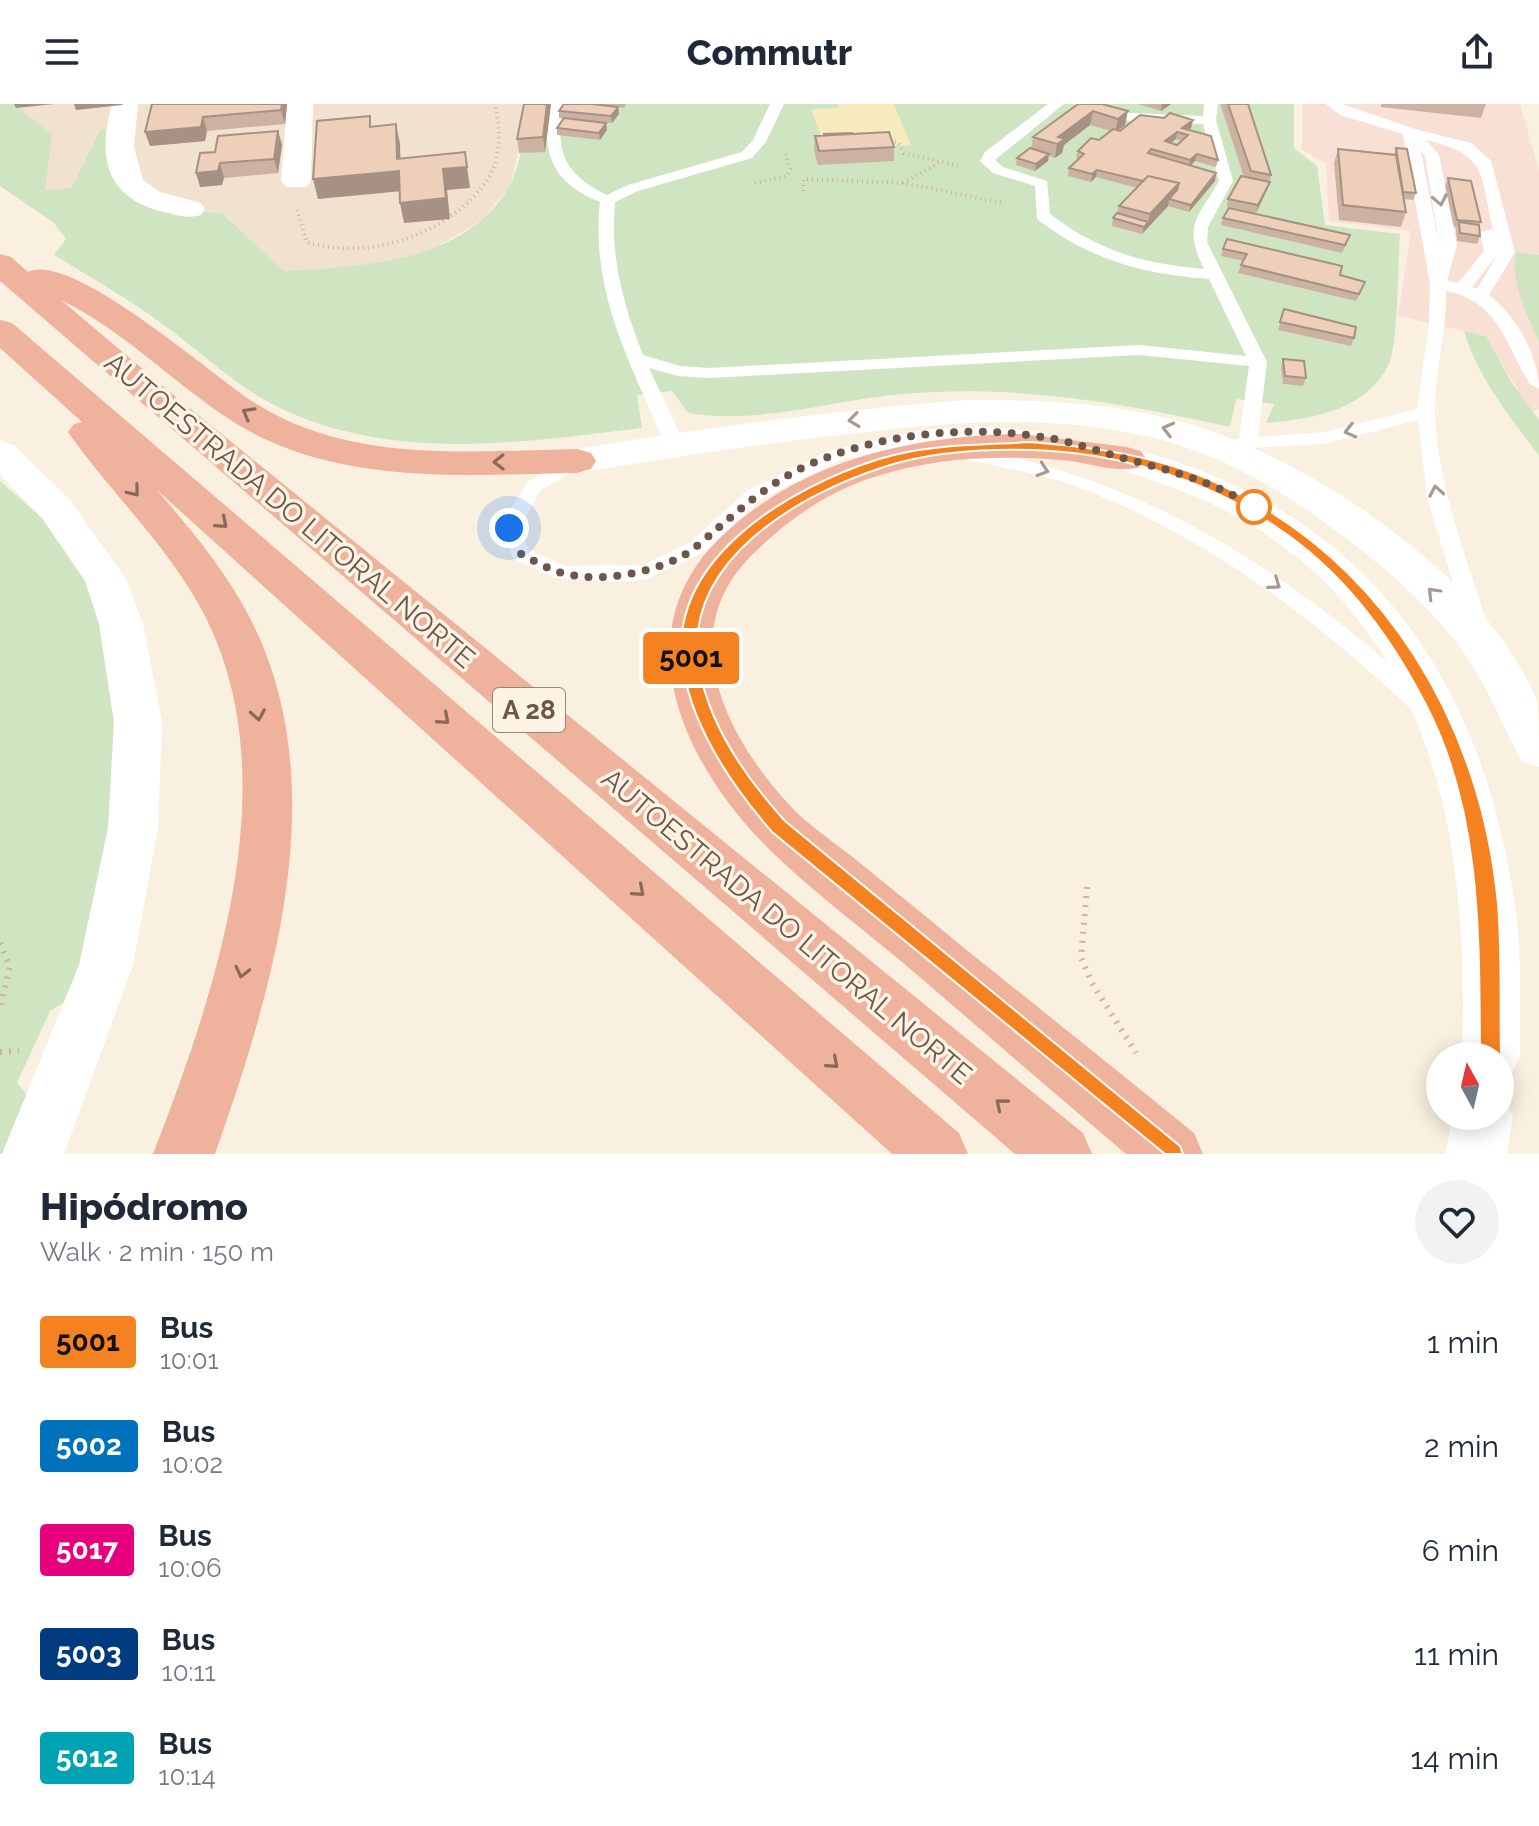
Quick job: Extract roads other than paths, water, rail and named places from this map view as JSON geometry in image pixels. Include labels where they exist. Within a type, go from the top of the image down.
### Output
[{"type":"highway","points":[[0,256],[120,318],[237,407],[287,434],[381,457],[452,463],[577,461]]},
{"type":"highway","name":"AUTOESTRADA DO LITORAL NORTE","points":[[0,264],[163,405],[1061,1154]]},
{"type":"highway","points":[[8,336],[210,586],[245,657],[257,704],[265,776],[265,836],[259,884],[231,1020],[184,1154]]},
{"type":"highway","name":"AUTOESTRADA DO LITORAL NORTE","points":[[8,336],[937,1154]]},
{"type":"highway","points":[[1127,459],[1096,451],[1030,446],[939,451],[884,462],[823,484],[777,512],[736,544],[707,581],[698,603],[691,643],[696,691],[708,723],[733,768],[778,826],[1172,1154]]},
{"type":"main road","points":[[125,104],[120,128],[121,170],[133,191],[156,201],[190,209]]},
{"type":"main road","points":[[296,181],[300,104]]},
{"type":"main road","points":[[577,461],[882,417],[990,408],[1062,410],[1119,419],[1234,445],[1349,517],[1403,562],[1483,646],[1539,749]]},
{"type":"main road","points":[[0,453],[56,509],[105,579],[121,624],[138,722],[133,828],[120,907],[106,965],[33,1154]]},
{"type":"main road","points":[[1127,459],[1185,475],[1246,502],[1324,555],[1359,591],[1394,635],[1436,708],[1452,746],[1474,823],[1488,903],[1491,1042]]},
{"type":"main road","points":[[1476,1154],[1480,1130]]},
{"type":"lane","points":[[556,104],[553,148],[561,166],[594,196],[608,200],[633,188],[747,155],[759,142],[777,104]]},
{"type":"lane","points":[[1057,104],[990,155],[988,164],[1042,184],[1042,216],[1092,252],[1126,264],[1214,275]]},
{"type":"lane","points":[[1080,104],[1129,117],[1210,112],[1226,181],[1200,227],[1199,242],[1258,362],[1255,402],[1234,445]]},
{"type":"lane","points":[[1333,104],[1345,112],[1380,124],[1466,146],[1484,161],[1507,252],[1482,294]]},
{"type":"lane","points":[[1365,104],[1380,124]]},
{"type":"lane","points":[[1410,132],[1432,155],[1449,245],[1438,284],[1438,325],[1426,412],[1437,497],[1483,646]]},
{"type":"lane","points":[[1463,288],[1492,251],[1466,146]]},
{"type":"lane","points":[[608,200],[604,221],[616,300],[633,357],[675,445]]},
{"type":"lane","points":[[1438,284],[1482,294],[1495,304],[1521,359],[1539,384]]},
{"type":"lane","points":[[633,357],[678,371],[710,373],[1139,350],[1258,362]]},
{"type":"lane","points":[[1234,445],[1325,438],[1426,412]]},
{"type":"lane","points":[[577,461],[534,486],[509,528],[521,554],[562,573],[620,575],[647,572],[681,557],[754,495],[804,467],[863,446],[928,435],[991,433],[1053,439],[1127,459]]},
{"type":"lane","points":[[939,451],[1011,461],[1069,479],[1152,514],[1247,565],[1386,671],[1426,710],[1452,746]]}]
